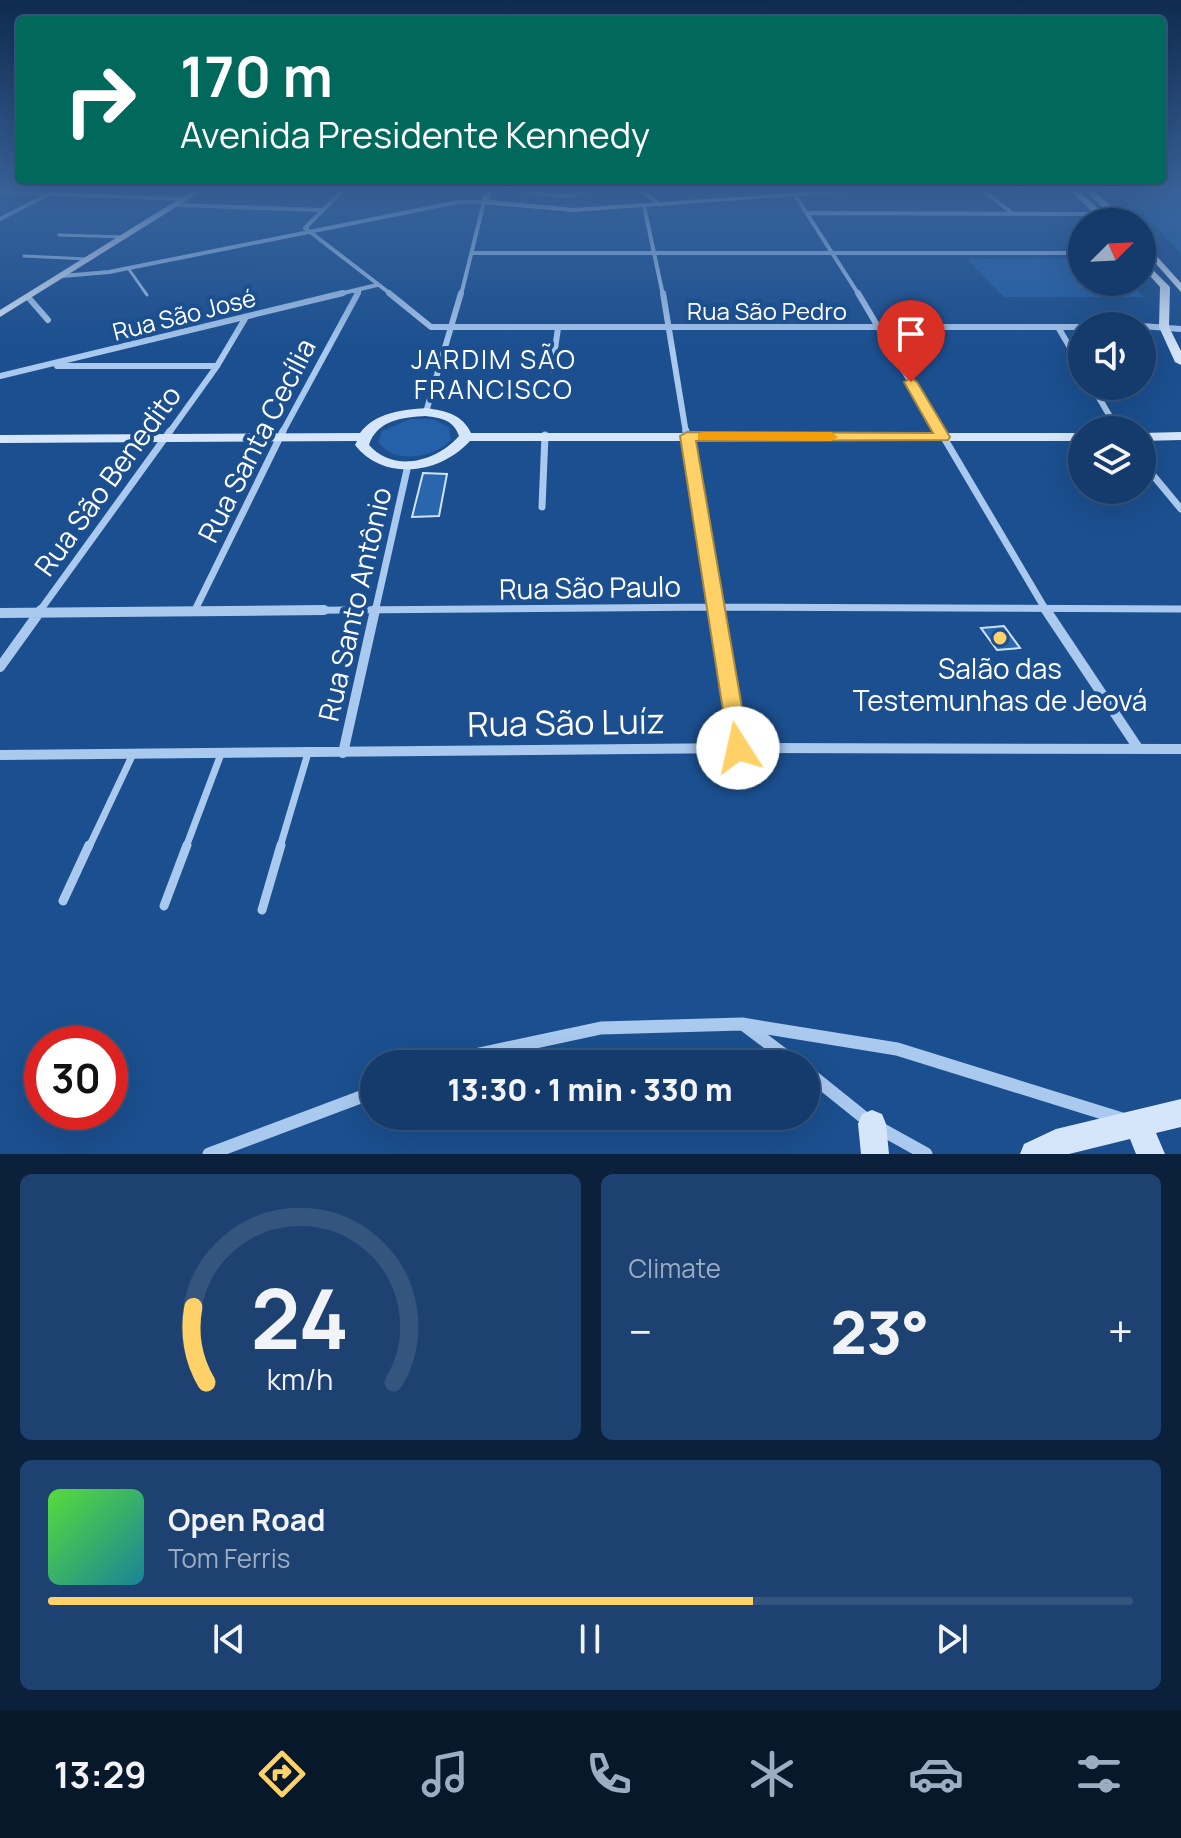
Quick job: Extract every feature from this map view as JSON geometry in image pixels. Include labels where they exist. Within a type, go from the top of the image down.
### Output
[{"type":"street","points":[[0,314],[116,243]]},
{"type":"street","points":[[62,276],[87,275],[257,243]]},
{"type":"street","points":[[324,243],[446,341]]},
{"type":"street","points":[[426,412],[474,243]]},
{"type":"street","points":[[653,243],[738,748]]},
{"type":"street","points":[[827,243],[1046,611],[1138,748]]},
{"type":"street","points":[[472,253],[1068,253]]},
{"type":"street","points":[[1156,262],[1180,286]]},
{"type":"street","points":[[1156,277],[1165,287],[1164,327],[1181,362]]},
{"type":"street","name":"Rua São José","points":[[0,376],[377,285]]},
{"type":"street","name":"Rua Santa Cecília","points":[[194,612],[280,437],[360,289]]},
{"type":"street","points":[[28,297],[48,320]]},
{"type":"street","name":"Rua São Benedito","points":[[0,667],[217,366],[246,317]]},
{"type":"street","name":"Rua São Pedro","points":[[431,327],[1068,327]]},
{"type":"street","points":[[1058,327],[1068,344]]},
{"type":"street","points":[[1156,327],[1181,329]]},
{"type":"street","points":[[552,370],[558,328]]},
{"type":"street","points":[[42,366],[217,366]]},
{"type":"street","points":[[466,437],[462,424],[453,418],[426,412],[381,421],[363,437],[362,445],[376,459],[408,465],[450,454],[466,437],[1068,437]]},
{"type":"street","points":[[542,507],[545,435]]},
{"type":"street","points":[[1156,437],[1181,436]]},
{"type":"street","points":[[0,439],[363,437]]},
{"type":"street","name":"Rua Santo Antônio","points":[[343,753],[408,465]]},
{"type":"street","points":[[1156,479],[1181,509]]},
{"type":"street","name":"Rua São Paulo","points":[[0,613],[715,607],[1046,611],[1181,609]]},
{"type":"street","name":"Rua São Luíz","points":[[0,755],[738,748],[1181,749]]},
{"type":"street","points":[[742,1024],[777,1050]]},
{"type":"street","points":[[498,1050],[601,1028],[742,1024],[897,1049],[1137,1124],[1151,1154]]},
{"type":"street","points":[[820,1082],[872,1124],[926,1154]]},
{"type":"street","points":[[209,1154],[360,1097]]},
{"type":"street","points":[[1034,1154],[1056,1143],[1181,1113]]},
{"type":"street","points":[[872,1124],[875,1154]]},
{"type":"lane","points":[[24,256],[90,259]]},
{"type":"lane","points":[[128,268],[147,295]]},
{"type":"lane","points":[[262,910],[308,753]]},
{"type":"lane","points":[[63,901],[133,754]]},
{"type":"lane","points":[[164,906],[221,754]]},
{"type":"shaded area","points":[[1171,243],[1181,243],[1181,254]]},
{"type":"shaded area","points":[[1068,258],[1068,296],[1145,297],[1004,297],[967,259]]},
{"type":"shaded area","points":[[410,419],[432,419],[449,427],[451,440],[435,451],[414,456],[394,454],[378,442],[382,431]]},
{"type":"building","points":[[423,473],[447,474],[439,516],[412,517]]},
{"type":"building","name":"Salão das Testemunhas de Jeová","points":[[1004,626],[1020,648],[997,650],[981,628]]},
{"type":"slow traffic","points":[[704,436],[831,437]]},
{"type":"place","name":"Salão das Testemunhas de Jeová","points":[[1000,638]]},
{"type":"district","name":"JARDIM SÃO FRANCISCO","points":[[494,374]]},
{"type":"route","points":[[738,748],[687,436],[943,437],[911,382]]}]
